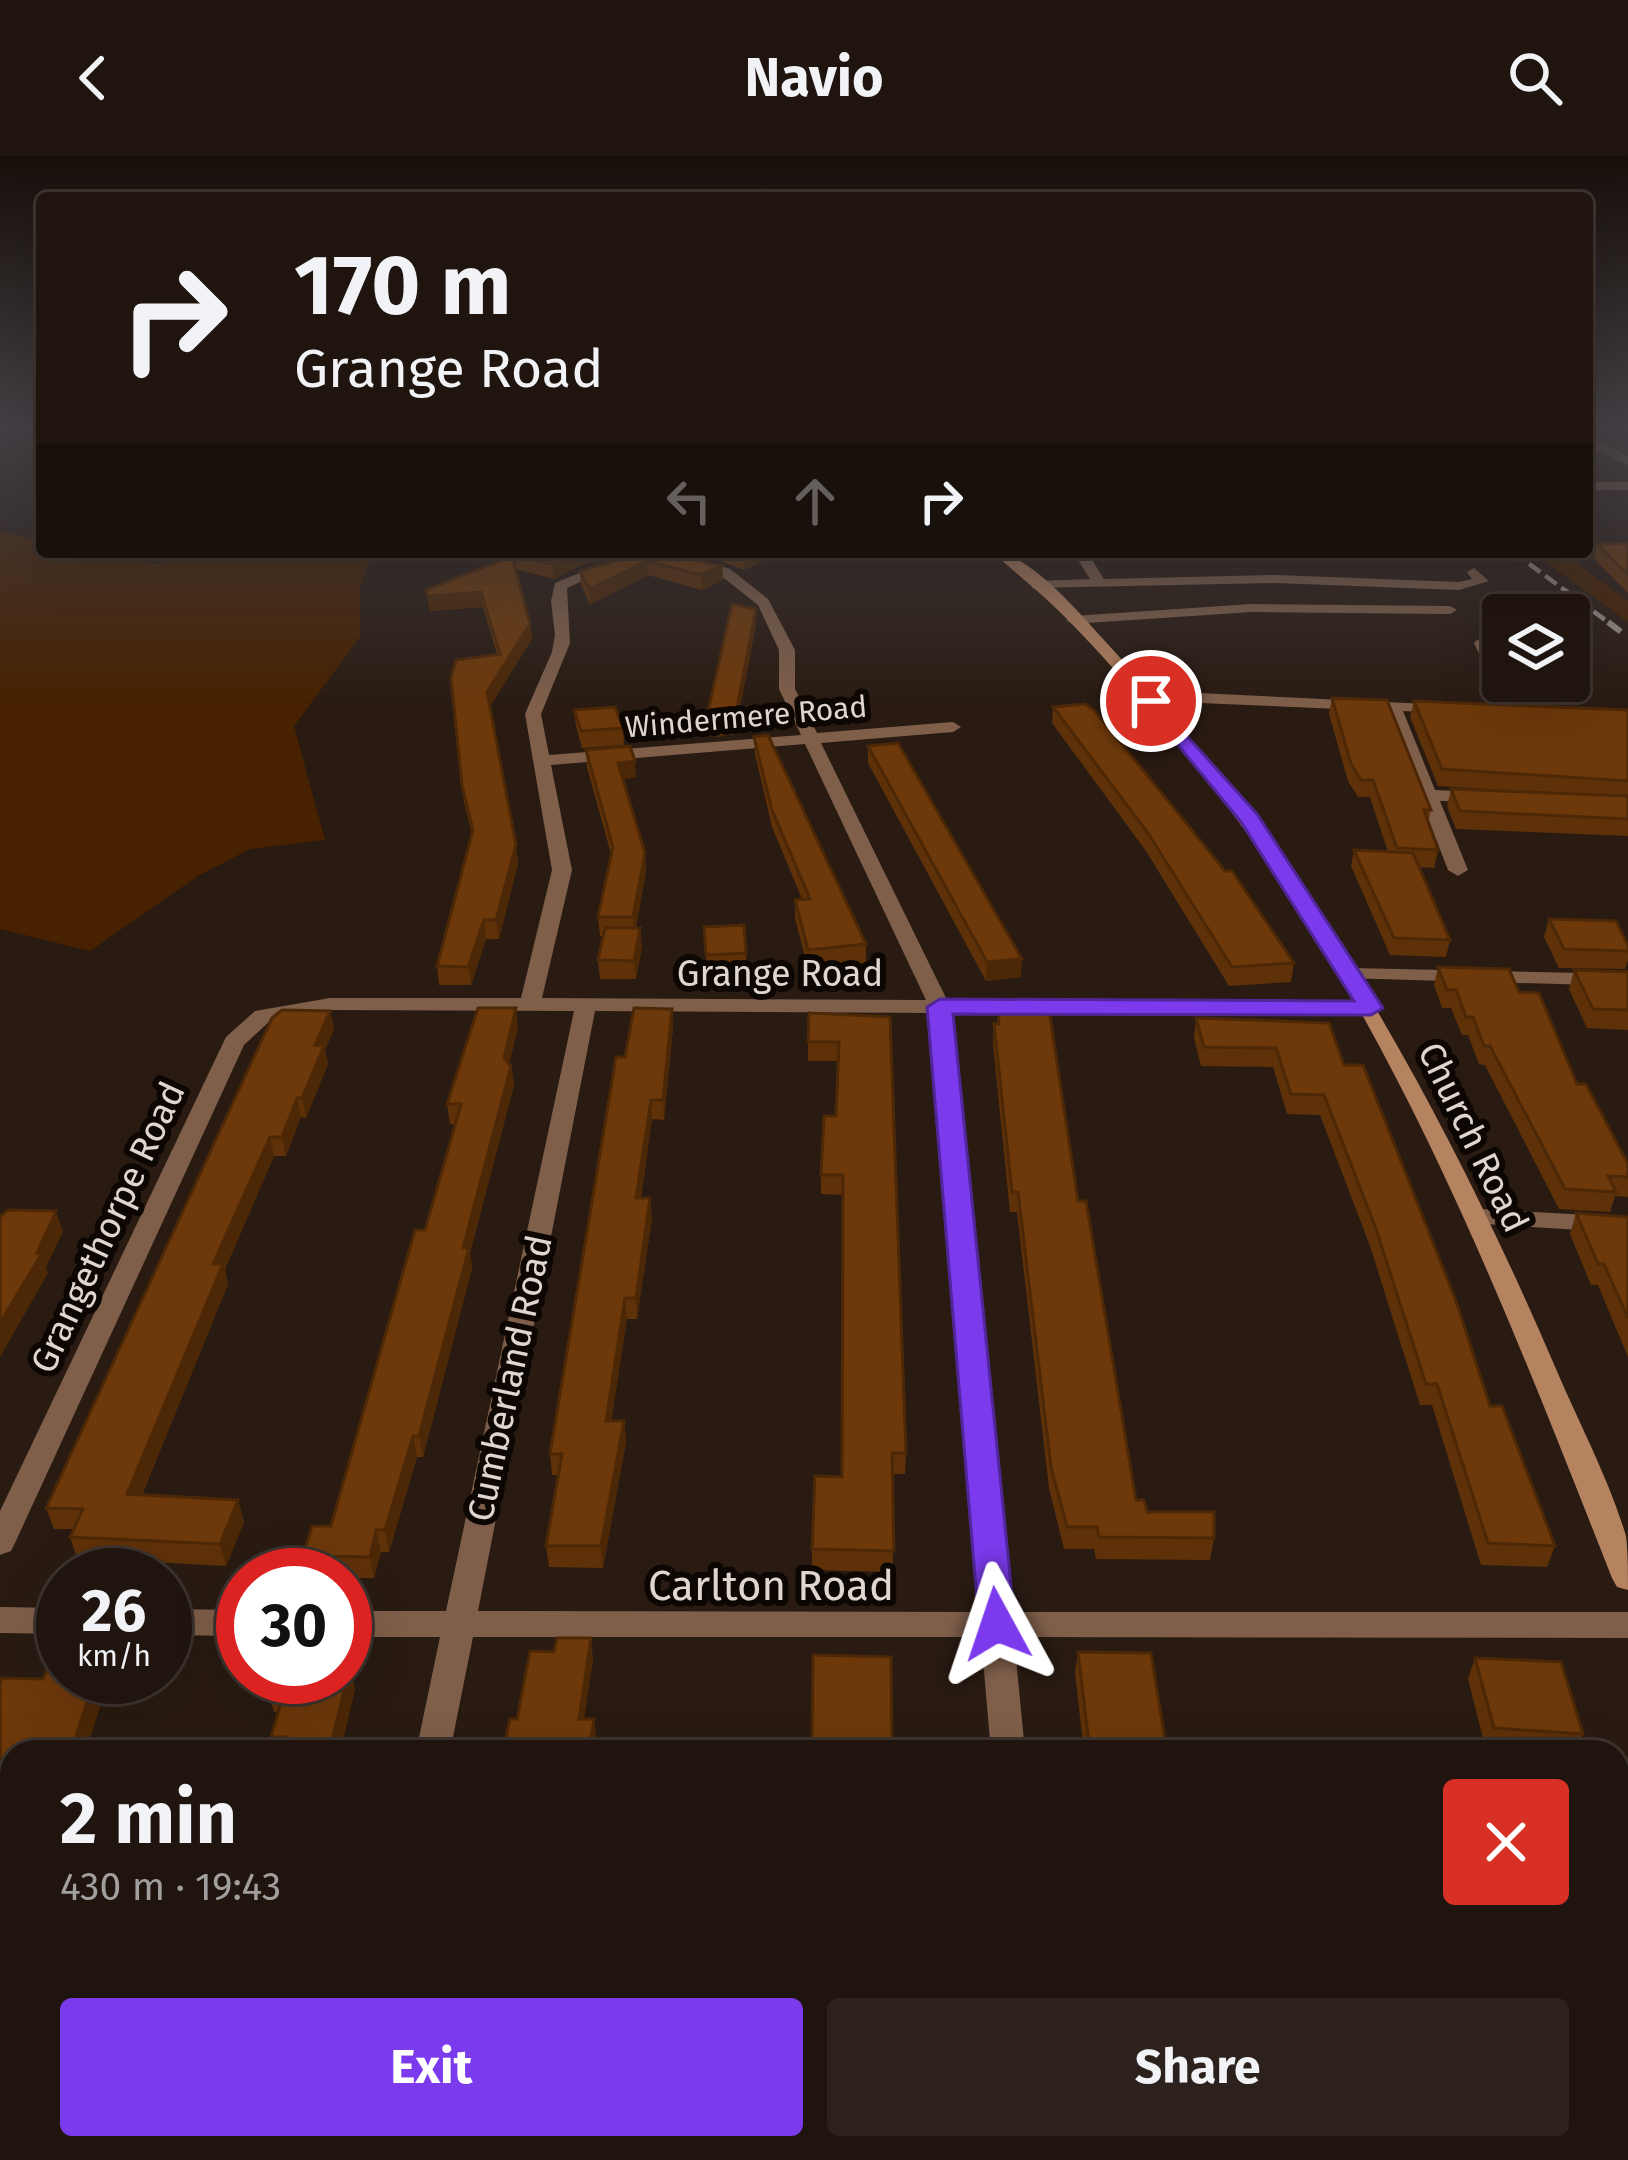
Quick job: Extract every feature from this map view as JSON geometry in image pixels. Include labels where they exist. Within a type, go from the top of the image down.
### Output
[{"type":"main road","name":"Church Road","points":[[1007,558],[1151,701],[1250,819],[1371,1008],[1479,1217],[1628,1578]]},
{"type":"street","points":[[1084,558],[1099,583]]},
{"type":"street","points":[[674,561],[718,566],[752,586],[785,646],[788,689],[940,1007],[1007,1740]]},
{"type":"street","points":[[531,1002],[562,870],[533,714],[563,641],[556,601],[560,586],[589,571],[632,562]]},
{"type":"street","points":[[1037,585],[1306,579],[1460,586],[1482,581],[1474,572]]},
{"type":"street","points":[[1072,620],[1251,608],[1450,610]]},
{"type":"street","points":[[1151,701],[1187,698],[1454,709]]},
{"type":"street","points":[[1510,702],[1514,711]]},
{"type":"street","points":[[1393,706],[1458,870]]},
{"type":"street","points":[[1494,710],[1537,712]]},
{"type":"street","name":"Windermere Road","points":[[543,761],[953,727]]},
{"type":"street","points":[[1428,795],[1494,798]]},
{"type":"street","points":[[1350,974],[1628,980]]},
{"type":"street","name":"Grange Road","points":[[263,1016],[330,1004],[531,1002],[1371,1008]]},
{"type":"street","name":"Cumberland Road","points":[[435,1740],[586,1004]]},
{"type":"street","name":"Grangethorpe Road","points":[[0,1543],[234,1042],[263,1016]]},
{"type":"street","points":[[1479,1217],[1628,1225]]},
{"type":"street","points":[[0,1620],[36,1621]]},
{"type":"street","name":"Carlton Road","points":[[372,1624],[1628,1625]]},
{"type":"shaded area","points":[[0,532],[36,539],[36,558],[130,558],[155,564],[183,558],[369,561],[360,588],[360,637],[294,726],[325,840],[250,849],[198,876],[90,951],[0,929]]},
{"type":"shaded area","points":[[1540,558],[1569,558],[1628,601],[1628,622]]},
{"type":"building","points":[[1597,544],[1628,544],[1628,575]]},
{"type":"building","points":[[513,558],[530,624],[487,692],[516,845],[496,920],[484,920],[468,967],[437,966],[473,830],[462,785],[451,678],[456,660],[500,654],[481,592],[428,596],[426,590]]},
{"type":"building","points":[[527,558],[564,558],[552,564]]},
{"type":"building","points":[[625,558],[686,558],[722,566],[701,575],[647,561],[589,589],[580,571]]},
{"type":"building","points":[[732,604],[756,609],[735,718],[715,721],[709,707]]},
{"type":"building","points":[[1332,698],[1387,700],[1431,810],[1424,810],[1438,850],[1397,848],[1373,780],[1361,780],[1351,764]]},
{"type":"building","points":[[1414,701],[1628,710],[1628,781],[1442,769]]},
{"type":"building","points":[[1085,704],[1225,871],[1232,871],[1294,963],[1232,967],[1148,833],[1053,707]]},
{"type":"building","points":[[615,707],[623,728],[581,731],[574,710]]},
{"type":"building","points":[[768,735],[866,944],[808,950],[795,900],[810,899],[772,810],[754,737]]},
{"type":"building","points":[[898,743],[1022,959],[987,962],[868,746]]},
{"type":"building","points":[[630,746],[635,761],[618,763],[645,853],[633,917],[598,917],[613,847],[586,750]]},
{"type":"building","points":[[1451,789],[1628,796],[1628,819],[1460,811]]},
{"type":"building","points":[[1354,850],[1413,853],[1450,940],[1394,938]]},
{"type":"building","points":[[1549,919],[1616,921],[1628,951],[1564,949]]},
{"type":"building","points":[[744,925],[746,953],[706,955],[704,927]]},
{"type":"building","points":[[605,928],[640,928],[634,961],[598,960]]},
{"type":"building","points":[[1438,967],[1509,969],[1519,992],[1539,993],[1577,1084],[1586,1084],[1628,1164],[1628,1177],[1608,1176],[1616,1192],[1565,1189],[1490,1046],[1484,1046],[1473,1017],[1466,1017],[1456,990],[1447,990]]},
{"type":"building","points":[[1574,970],[1628,972],[1628,1010],[1593,1009]]},
{"type":"building","points":[[478,1008],[516,1008],[504,1058],[511,1066],[463,1248],[469,1248],[419,1436],[413,1436],[385,1530],[376,1530],[372,1548],[305,1548],[312,1526],[331,1526],[415,1230],[425,1230],[461,1104],[447,1104]]},
{"type":"building","points":[[634,1008],[672,1009],[663,1100],[651,1100],[636,1198],[650,1198],[636,1298],[625,1298],[606,1421],[624,1421],[601,1546],[546,1546],[562,1454],[550,1454],[616,1057],[625,1057]]},
{"type":"building","points":[[282,1010],[330,1011],[315,1045],[324,1046],[282,1137],[270,1137],[213,1264],[223,1264],[127,1494],[238,1500],[220,1544],[70,1537],[83,1509],[46,1508],[272,1018]]},
{"type":"building","points":[[998,1012],[1050,1016],[1078,1201],[1086,1201],[1136,1500],[1144,1500],[1147,1512],[1214,1512],[1214,1538],[1099,1537],[1097,1527],[1067,1527],[1051,1467],[1018,1192],[1012,1192],[994,1024],[999,1024]]},
{"type":"building","points":[[809,1013],[890,1017],[906,1453],[892,1453],[894,1551],[812,1549],[815,1476],[842,1477],[843,1175],[821,1175],[824,1116],[836,1116],[839,1042],[808,1042]]},
{"type":"building","points":[[1196,1018],[1329,1023],[1344,1065],[1363,1065],[1456,1301],[1490,1406],[1502,1406],[1555,1546],[1488,1543],[1437,1384],[1426,1384],[1375,1226],[1324,1095],[1291,1094],[1276,1048],[1204,1047]]},
{"type":"building","points":[[8,1210],[56,1211],[37,1253],[42,1253],[0,1323],[0,1217]]},
{"type":"building","points":[[1576,1213],[1628,1217],[1628,1318],[1604,1264],[1598,1264]]},
{"type":"building","points":[[557,1638],[591,1638],[579,1719],[594,1719],[591,1740],[506,1740],[510,1719],[517,1719],[530,1651],[554,1652]]},
{"type":"building","points":[[1078,1652],[1151,1653],[1165,1740],[1089,1740]]},
{"type":"building","points":[[813,1655],[891,1657],[892,1740],[812,1740]]},
{"type":"building","points":[[1475,1658],[1561,1662],[1583,1734],[1494,1728]]},
{"type":"building","points":[[2,1678],[36,1679],[36,1704],[86,1704],[75,1740],[0,1740]]},
{"type":"building","points":[[280,1704],[341,1704],[332,1740],[271,1737]]},
{"type":"railway","points":[[1521,558],[1612,625]]},
{"type":"railway","points":[[1608,622],[1612,625]]},
{"type":"railway","points":[[1612,625],[1628,637]]},
{"type":"route","points":[[997,1624],[940,1007],[1371,1008],[1250,819],[1151,701]]}]
